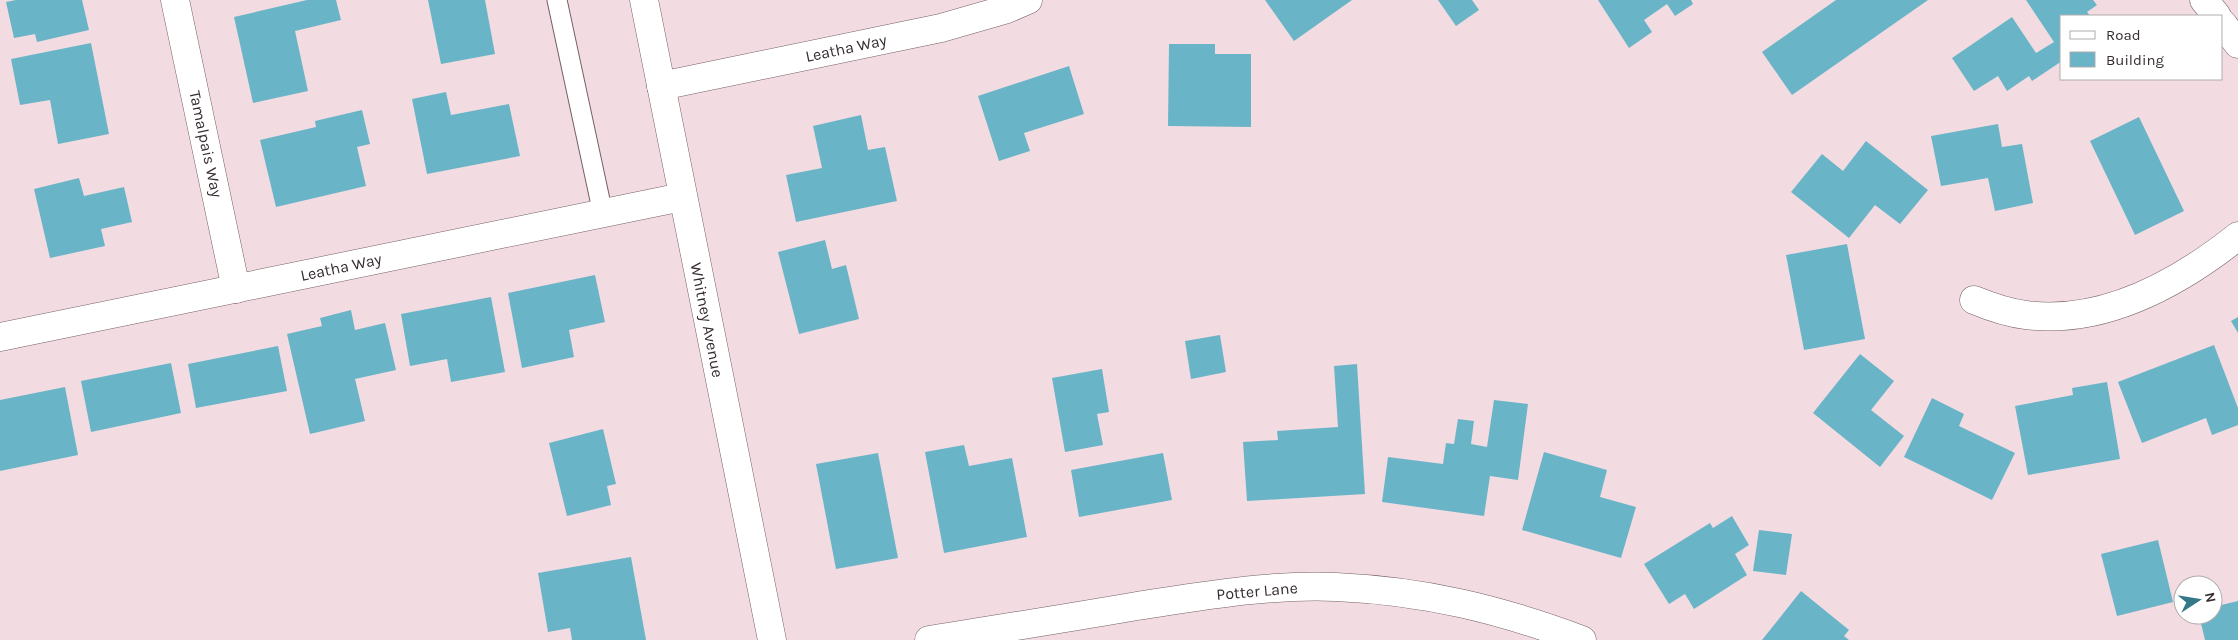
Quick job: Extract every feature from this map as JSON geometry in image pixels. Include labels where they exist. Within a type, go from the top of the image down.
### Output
[{"type":"street","name":"Tamalpais Way","points":[[176,0],[236,289]]},
{"type":"street","name":"Whitney Avenue","points":[[644,0],[772,640]]},
{"type":"street","name":"Leatha Way","points":[[661,86],[941,28],[1007,9],[1028,0]]},
{"type":"street","points":[[2204,0],[2215,15]]},
{"type":"street","points":[[2223,24],[2238,44]]},
{"type":"street","name":"Leatha Way","points":[[0,338],[682,197]]},
{"type":"street","points":[[1974,300],[2000,310],[2026,315],[2068,316],[2107,308],[2133,299],[2184,275],[2208,260],[2238,236]]},
{"type":"street","name":"Potter Lane","points":[[929,640],[1263,588],[1335,587],[1408,593],[1456,600],[1527,619],[1582,640]]},
{"type":"lane","points":[[557,0],[603,214]]},
{"type":"building","points":[[16,0],[82,0],[89,30],[37,42],[35,34],[14,38],[6,2]]},
{"type":"building","points":[[307,0],[336,0],[341,20],[295,31],[308,91],[253,103],[234,17]]},
{"type":"building","points":[[428,0],[485,0],[495,54],[441,64]]},
{"type":"building","points":[[1265,0],[1352,0],[1294,41]]},
{"type":"building","points":[[1438,0],[1472,0],[1479,10],[1456,26]]},
{"type":"building","points":[[1598,0],[1691,0],[1693,4],[1675,16],[1667,4],[1644,20],[1652,32],[1629,48]]},
{"type":"building","points":[[1836,0],[1928,0],[1792,95],[1762,52]]},
{"type":"building","points":[[2026,0],[2093,0],[2097,5],[2087,12],[2089,15],[2060,15],[2060,62],[2032,81],[2029,76],[2007,91],[1998,76],[1974,91],[1952,58],[2012,17],[2036,53],[2054,42]]},
{"type":"building","points":[[91,43],[109,134],[58,144],[50,100],[20,105],[11,59]]},
{"type":"building","points":[[1169,44],[1215,44],[1215,54],[1251,54],[1251,127],[1168,126]]},
{"type":"building","points":[[1069,66],[1084,114],[1024,133],[1030,151],[999,161],[978,96]]},
{"type":"building","points":[[446,92],[451,115],[509,104],[520,156],[427,174],[412,99]]},
{"type":"building","points":[[362,110],[370,144],[357,147],[366,186],[276,207],[260,140],[316,127],[315,121]]},
{"type":"building","points":[[861,115],[868,150],[885,147],[897,201],[796,222],[786,175],[822,168],[813,126]]},
{"type":"building","points":[[2139,117],[2184,211],[2135,235],[2090,141]]},
{"type":"building","points":[[1998,124],[2002,147],[2022,144],[2033,203],[1995,211],[1988,178],[1941,186],[1931,136]]},
{"type":"building","points":[[1866,141],[1928,190],[1900,224],[1875,205],[1849,238],[1791,192],[1822,154],[1843,171]]},
{"type":"building","points":[[79,178],[84,196],[124,187],[132,222],[101,229],[105,246],[50,258],[34,189]]},
{"type":"building","points":[[825,240],[832,269],[846,265],[859,319],[799,334],[778,252]]},
{"type":"building","points":[[1847,244],[1865,339],[1804,350],[1786,255]]},
{"type":"building","points":[[595,275],[605,322],[569,330],[574,357],[522,368],[508,293]]},
{"type":"building","points":[[491,297],[505,372],[451,382],[447,359],[410,366],[401,314]]},
{"type":"building","points":[[351,310],[355,330],[385,323],[396,370],[355,379],[365,421],[310,434],[287,334],[322,326],[320,318]]},
{"type":"building","points":[[2238,317],[2238,333],[2231,321]]},
{"type":"building","points":[[1220,335],[1226,372],[1191,379],[1185,341]]},
{"type":"building","points":[[2214,345],[2238,408],[2238,425],[2212,435],[2206,418],[2142,443],[2118,382]]},
{"type":"building","points":[[278,346],[287,391],[196,408],[188,364]]},
{"type":"building","points":[[1860,354],[1894,381],[1871,410],[1904,436],[1880,467],[1813,413]]},
{"type":"building","points":[[171,363],[181,413],[91,432],[81,381]]},
{"type":"building","points":[[1357,364],[1365,494],[1247,501],[1243,442],[1278,440],[1277,431],[1338,427],[1334,366]]},
{"type":"building","points":[[1102,369],[1109,412],[1097,414],[1103,445],[1065,452],[1052,378]]},
{"type":"building","points":[[2107,382],[2120,459],[2028,475],[2015,406],[2073,395],[2072,388]]},
{"type":"building","points":[[65,387],[78,455],[0,471],[0,400]]},
{"type":"building","points":[[1932,398],[1964,414],[1959,426],[2015,453],[1992,500],[1904,457]]},
{"type":"building","points":[[1494,400],[1528,404],[1518,480],[1490,476],[1484,516],[1382,502],[1388,457],[1443,464],[1446,443],[1454,444],[1458,419],[1474,421],[1471,444],[1487,447]]},
{"type":"building","points":[[603,429],[616,484],[607,486],[611,505],[567,516],[549,443]]},
{"type":"building","points":[[964,445],[969,466],[1012,458],[1027,537],[944,553],[925,452]]},
{"type":"building","points":[[1544,452],[1607,470],[1600,497],[1636,507],[1621,558],[1522,530]]},
{"type":"building","points":[[878,453],[898,558],[836,569],[816,464]]},
{"type":"building","points":[[1163,453],[1172,500],[1079,517],[1071,470]]},
{"type":"building","points":[[1732,516],[1749,545],[1735,554],[1747,575],[1694,609],[1685,594],[1669,604],[1644,564],[1710,523],[1713,528]]},
{"type":"building","points":[[1759,530],[1792,534],[1786,575],[1753,571]]},
{"type":"building","points":[[2158,540],[2173,602],[2117,616],[2101,554]]},
{"type":"building","points":[[631,557],[646,640],[572,640],[570,628],[548,632],[538,573]]},
{"type":"building","points":[[1801,591],[1849,630],[1844,636],[1849,640],[1762,640]]},
{"type":"building","points":[[2238,601],[2238,640],[2205,640],[2201,625],[2223,625],[2223,605]]}]
